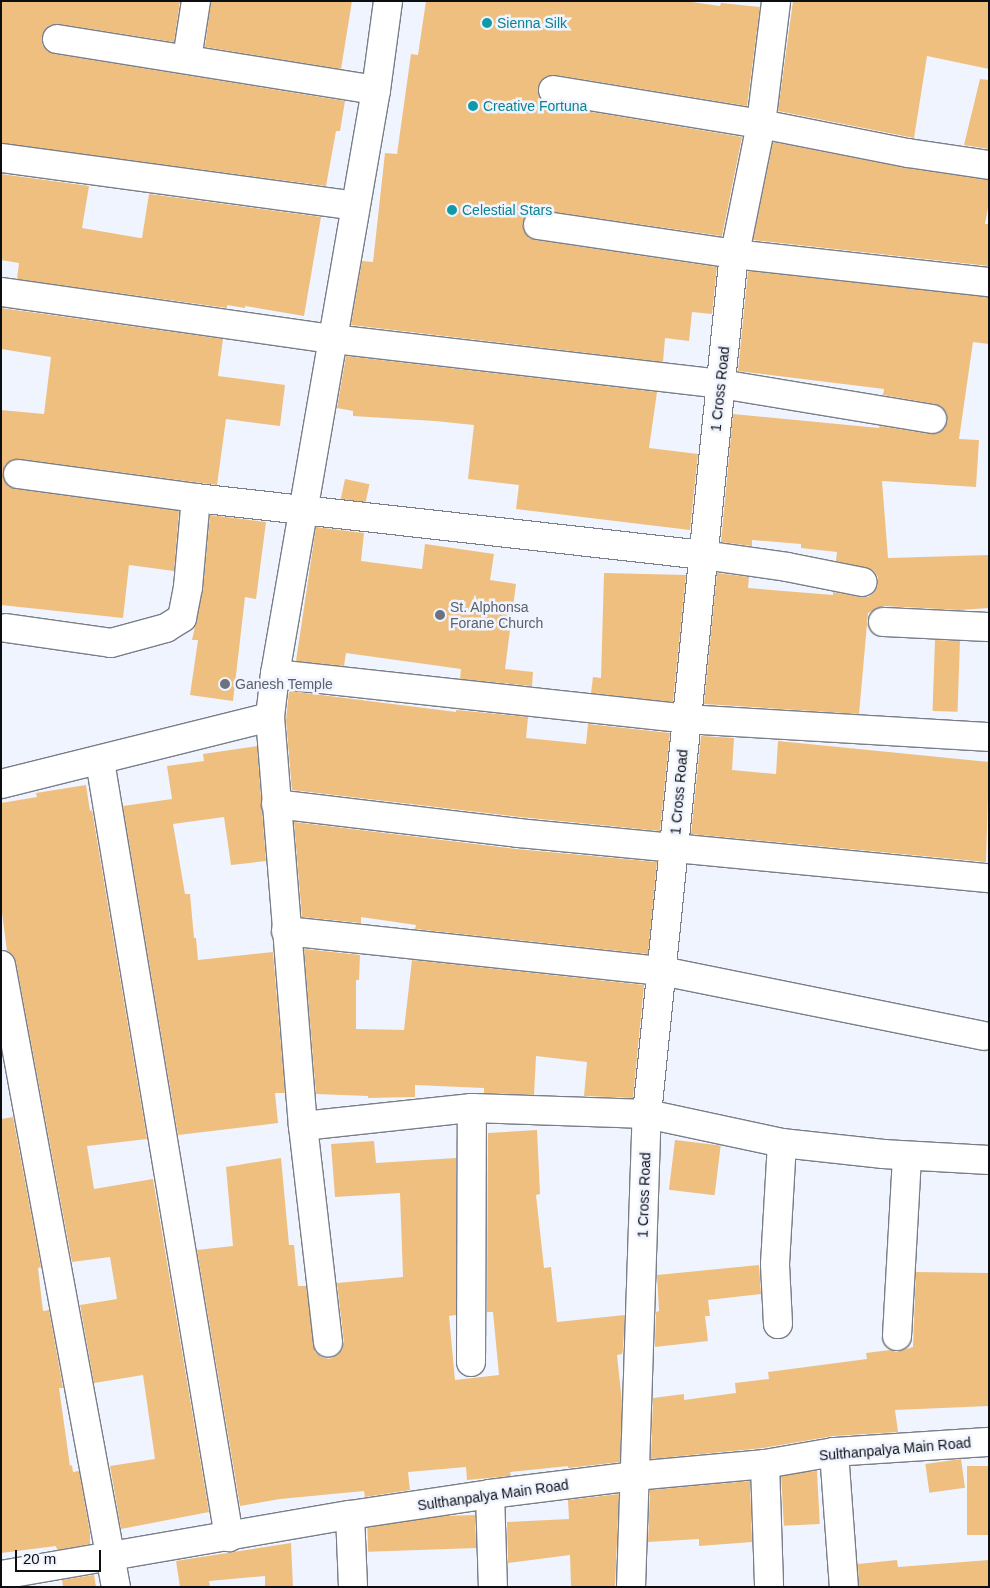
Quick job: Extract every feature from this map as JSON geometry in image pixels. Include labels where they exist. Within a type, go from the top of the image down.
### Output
[{"type":"street","points":[[187,59],[196,1]]},
{"type":"street","points":[[328,1343],[303,1126],[270,717],[275,674],[376,90],[388,1]]},
{"type":"street","name":"1 Cross Road","points":[[631,1587],[647,1114],[734,254],[761,124],[776,1]]},
{"type":"street","points":[[57,39],[376,90]]},
{"type":"street","points":[[553,90],[761,124],[908,153],[989,165]]},
{"type":"street","points":[[1,158],[355,206]]},
{"type":"street","points":[[538,225],[734,254],[989,282]]},
{"type":"street","points":[[1,292],[333,339],[721,384],[932,419]]},
{"type":"street","points":[[18,474],[196,498],[703,555],[787,567],[863,582]]},
{"type":"street","points":[[6,628],[111,643],[166,628],[182,618],[188,587],[196,498]]},
{"type":"street","points":[[883,622],[989,627]]},
{"type":"street","points":[[275,674],[686,718],[989,737]]},
{"type":"street","points":[[1,784],[100,761],[270,717]]},
{"type":"street","points":[[100,761],[229,1537]]},
{"type":"street","points":[[276,804],[518,833],[989,878]]},
{"type":"street","points":[[286,931],[662,971],[983,1036]]},
{"type":"street","points":[[1,965],[116,1587]]},
{"type":"street","points":[[303,1126],[472,1108],[647,1114],[782,1143],[907,1156],[989,1160]]},
{"type":"street","points":[[472,1108],[472,1362]]},
{"type":"street","points":[[778,1324],[775,1264],[782,1143]]},
{"type":"street","points":[[897,1336],[907,1156]]},
{"type":"street","name":"Sulthanpalya Main Road","points":[[1,1575],[350,1515],[490,1494],[634,1476],[765,1464],[834,1452],[989,1442]]},
{"type":"street","points":[[834,1452],[844,1587]]},
{"type":"street","points":[[765,1464],[769,1587]]},
{"type":"street","points":[[490,1494],[493,1587]]},
{"type":"street","points":[[350,1515],[353,1587]]},
{"type":"building","points":[[1,1],[180,1],[174,42],[59,24],[51,25],[45,30],[42,36],[42,44],[47,51],[55,54],[345,101],[340,131],[336,131],[326,186],[1,143]]},
{"type":"building","points":[[211,1],[352,1],[341,69],[205,47]]},
{"type":"building","points":[[426,1],[685,1],[720,6],[721,3],[760,7],[747,106],[556,75],[547,76],[541,80],[538,87],[539,96],[550,105],[742,137],[722,236],[540,210],[532,211],[523,222],[524,231],[529,238],[536,240],[717,267],[712,314],[692,312],[689,341],[665,338],[663,362],[351,325],[362,261],[373,262],[385,153],[397,154],[411,54],[418,55]]},
{"type":"building","points":[[793,1],[989,1],[989,69],[927,56],[914,138],[778,111]]},
{"type":"building","points":[[980,79],[989,80],[989,149],[964,145]]},
{"type":"building","points":[[773,142],[906,168],[989,180],[989,202],[985,224],[989,224],[989,266],[753,240]]},
{"type":"building","points":[[1,174],[89,186],[82,228],[140,238],[142,238],[149,194],[321,217],[304,316],[245,306],[245,308],[227,305],[227,308],[17,279],[19,263],[1,260]]},
{"type":"building","points":[[748,271],[989,297],[989,344],[973,342],[959,439],[979,440],[976,487],[882,481],[888,558],[989,555],[989,608],[959,610],[884,606],[868,613],[859,714],[704,704],[717,573],[749,577],[748,588],[833,595],[833,592],[868,597],[874,593],[878,585],[878,577],[873,570],[836,561],[837,552],[801,548],[801,544],[752,540],[752,546],[721,542],[733,414],[879,428],[880,426],[930,434],[938,433],[944,429],[947,422],[947,414],[942,407],[935,404],[883,395],[884,389],[738,371]]},
{"type":"building","points":[[1,308],[223,339],[218,376],[285,385],[280,426],[226,419],[217,485],[20,459],[12,460],[5,465],[3,472],[4,480],[8,486],[15,489],[179,511],[174,571],[129,565],[123,618],[1,605],[1,410],[44,414],[51,357],[1,349]]},
{"type":"building","points":[[346,356],[657,392],[649,448],[698,454],[690,530],[516,509],[519,485],[468,479],[474,425],[353,416],[353,411],[337,408]]},
{"type":"building","points":[[345,479],[369,484],[365,504],[341,499]]},
{"type":"building","points":[[210,515],[266,522],[256,599],[245,597],[233,701],[190,695],[198,640],[192,640],[203,590]]},
{"type":"building","points":[[316,527],[364,533],[361,561],[422,569],[425,544],[494,554],[490,580],[516,584],[505,669],[533,672],[532,686],[460,679],[461,669],[346,653],[344,666],[296,661]]},
{"type":"building","points":[[604,573],[686,575],[673,702],[591,693],[593,677],[601,678]]},
{"type":"building","points":[[935,640],[960,641],[958,712],[933,711]]},
{"type":"building","points":[[289,691],[456,712],[456,710],[528,717],[526,738],[586,744],[588,724],[670,733],[660,831],[520,817],[292,790],[286,720]]},
{"type":"building","points":[[701,736],[734,738],[732,770],[776,774],[778,741],[989,762],[986,862],[691,834]]},
{"type":"building","points":[[257,746],[266,861],[231,865],[224,817],[173,824],[185,894],[190,894],[198,960],[273,952],[285,1093],[275,1093],[278,1123],[178,1135],[123,806],[172,799],[167,766],[204,761],[203,754]]},
{"type":"building","points":[[86,785],[90,811],[92,810],[147,1139],[87,1146],[94,1189],[153,1179],[209,1512],[121,1529],[110,1466],[155,1459],[143,1375],[94,1383],[80,1305],[117,1299],[110,1257],[72,1262],[16,962],[13,955],[7,951],[1,905],[1,803],[37,797],[36,793]]},
{"type":"building","points":[[294,822],[516,849],[657,862],[648,954],[415,929],[416,925],[361,917],[361,923],[302,917]]},
{"type":"building","points":[[304,949],[360,955],[359,980],[356,980],[356,1029],[404,1030],[412,960],[644,985],[633,1098],[584,1096],[587,1062],[536,1056],[534,1095],[484,1093],[484,1088],[415,1085],[415,1097],[368,1098],[368,1096],[316,1094]]},
{"type":"building","points":[[13,1117],[41,1267],[38,1268],[43,1311],[49,1310],[63,1388],[59,1388],[70,1466],[72,1465],[73,1472],[79,1471],[90,1533],[90,1544],[57,1550],[56,1546],[1,1553],[1,1119]]},
{"type":"building","points":[[537,1130],[540,1194],[536,1195],[544,1268],[551,1267],[557,1322],[625,1315],[623,1350],[622,1354],[617,1355],[622,1402],[620,1462],[510,1472],[511,1476],[467,1480],[466,1467],[408,1472],[410,1490],[365,1497],[364,1491],[280,1499],[240,1506],[197,1250],[233,1246],[226,1167],[281,1158],[289,1245],[294,1245],[298,1286],[306,1286],[315,1352],[321,1357],[329,1359],[338,1355],[342,1350],[344,1342],[337,1283],[403,1277],[400,1193],[335,1197],[331,1144],[374,1141],[376,1163],[456,1158],[456,1315],[449,1316],[455,1380],[499,1375],[493,1312],[487,1312],[488,1133]]},
{"type":"building","points":[[675,1140],[721,1146],[715,1195],[669,1190]]},
{"type":"building","points":[[759,1265],[761,1294],[708,1300],[710,1316],[705,1316],[708,1341],[655,1347],[656,1312],[659,1311],[657,1275]]},
{"type":"building","points":[[916,1272],[989,1273],[989,1406],[895,1410],[898,1432],[833,1436],[763,1448],[651,1459],[653,1398],[684,1394],[684,1400],[736,1393],[735,1383],[769,1379],[768,1372],[867,1359],[866,1353],[890,1350],[897,1352],[913,1347]]},
{"type":"building","points":[[961,1459],[965,1488],[929,1493],[925,1464]]},
{"type":"building","points":[[967,1466],[989,1466],[989,1535],[967,1535]]},
{"type":"building","points":[[817,1471],[820,1524],[784,1526],[781,1473]]},
{"type":"building","points":[[750,1481],[752,1542],[699,1546],[699,1539],[648,1542],[650,1490]]},
{"type":"building","points":[[619,1494],[615,1587],[571,1587],[570,1555],[508,1563],[507,1522],[569,1519],[568,1500]]},
{"type":"building","points":[[475,1515],[476,1548],[368,1552],[367,1519]]},
{"type":"building","points":[[291,1543],[293,1587],[265,1587],[265,1576],[209,1581],[210,1587],[180,1587],[176,1561]]},
{"type":"building","points":[[897,1560],[898,1567],[989,1560],[989,1587],[859,1587],[858,1564]]},
{"type":"building","points":[[94,1575],[96,1587],[63,1587],[62,1580]]},
{"type":"place","name":"Sienna Silk","points":[[487,23]]},
{"type":"place","name":"Creative Fortuna","points":[[473,106]]},
{"type":"place","name":"Celestial Stars","points":[[452,210]]},
{"type":"place","name":"St. Alphonsa Forane Church","points":[[440,615]]},
{"type":"place","name":"Ganesh Temple","points":[[225,684]]}]
